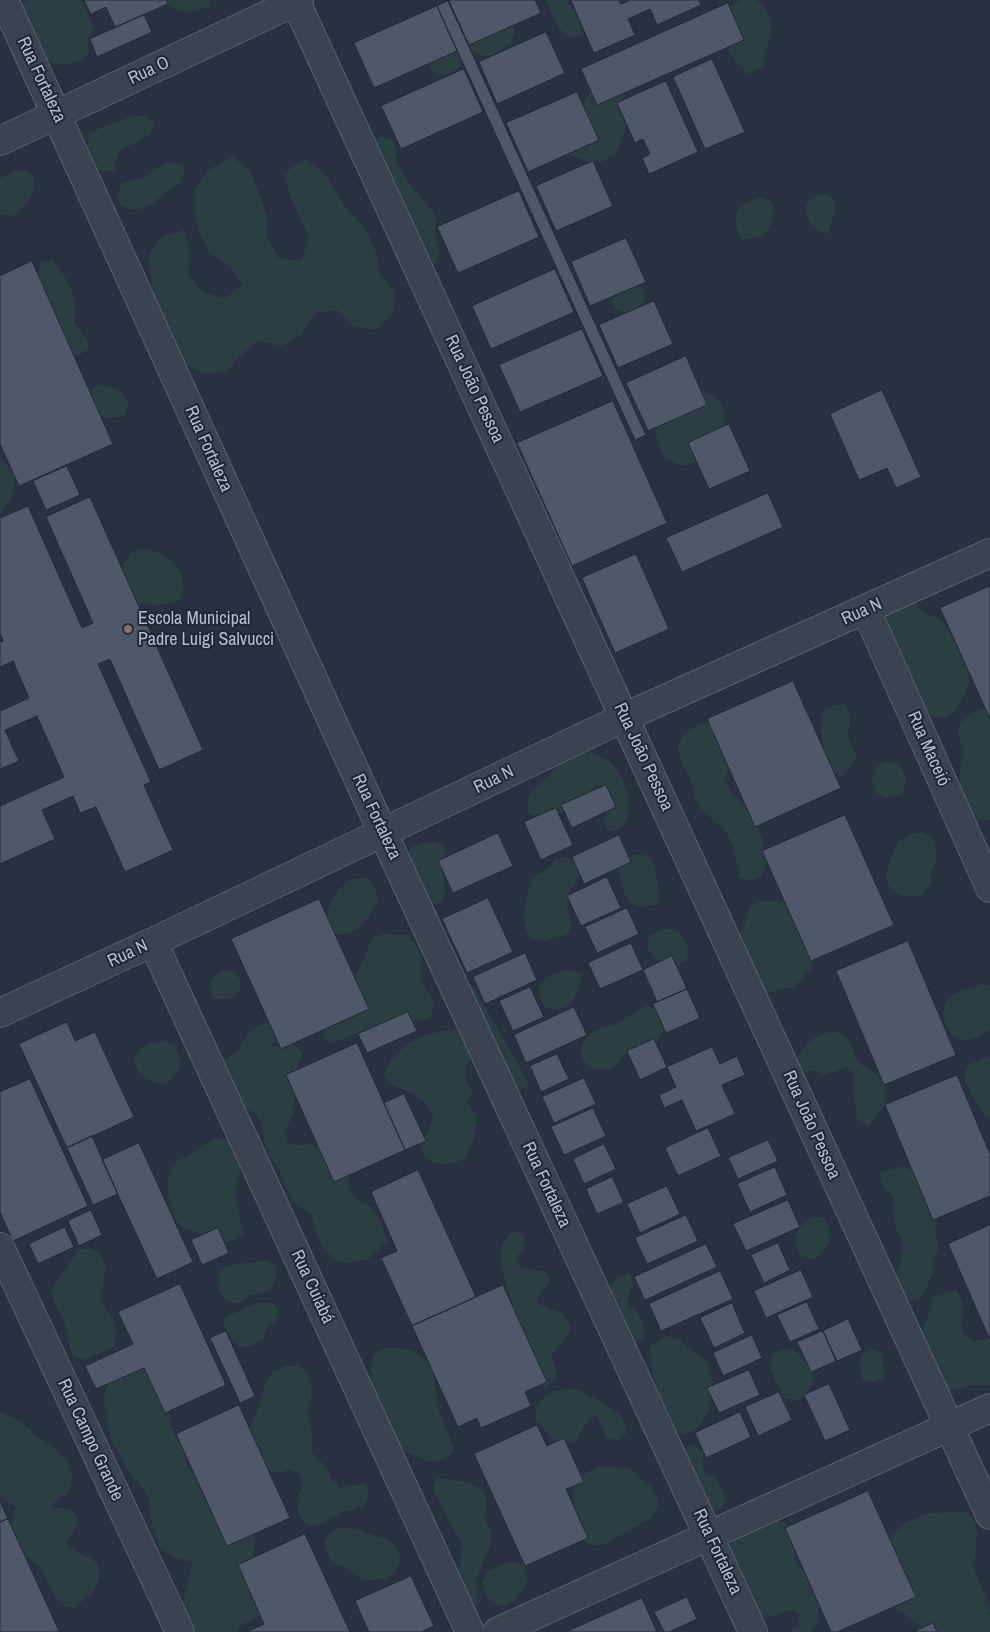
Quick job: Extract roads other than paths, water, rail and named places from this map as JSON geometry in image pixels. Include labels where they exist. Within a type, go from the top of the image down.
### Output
[{"type":"street","name":"Rua Fortaleza","points":[[4,0],[383,833],[753,1632]]},
{"type":"street","name":"Rua O","points":[[0,141],[296,0]]},
{"type":"street","name":"Rua João Pessoa","points":[[296,0],[990,1514]]},
{"type":"street","name":"Rua N","points":[[0,1013],[625,717],[990,553]]},
{"type":"street","name":"Rua Maceió","points":[[866,610],[990,888]]},
{"type":"street","name":"Rua Cuiabá","points":[[153,942],[470,1632]]},
{"type":"street","name":"Rua Campo Grande","points":[[0,1248],[180,1632]]},
{"type":"street","points":[[497,1632],[990,1408]]},
{"type":"place","name":"Escola Municipal Padre Luigi Salvucci","points":[[128,629]]}]
